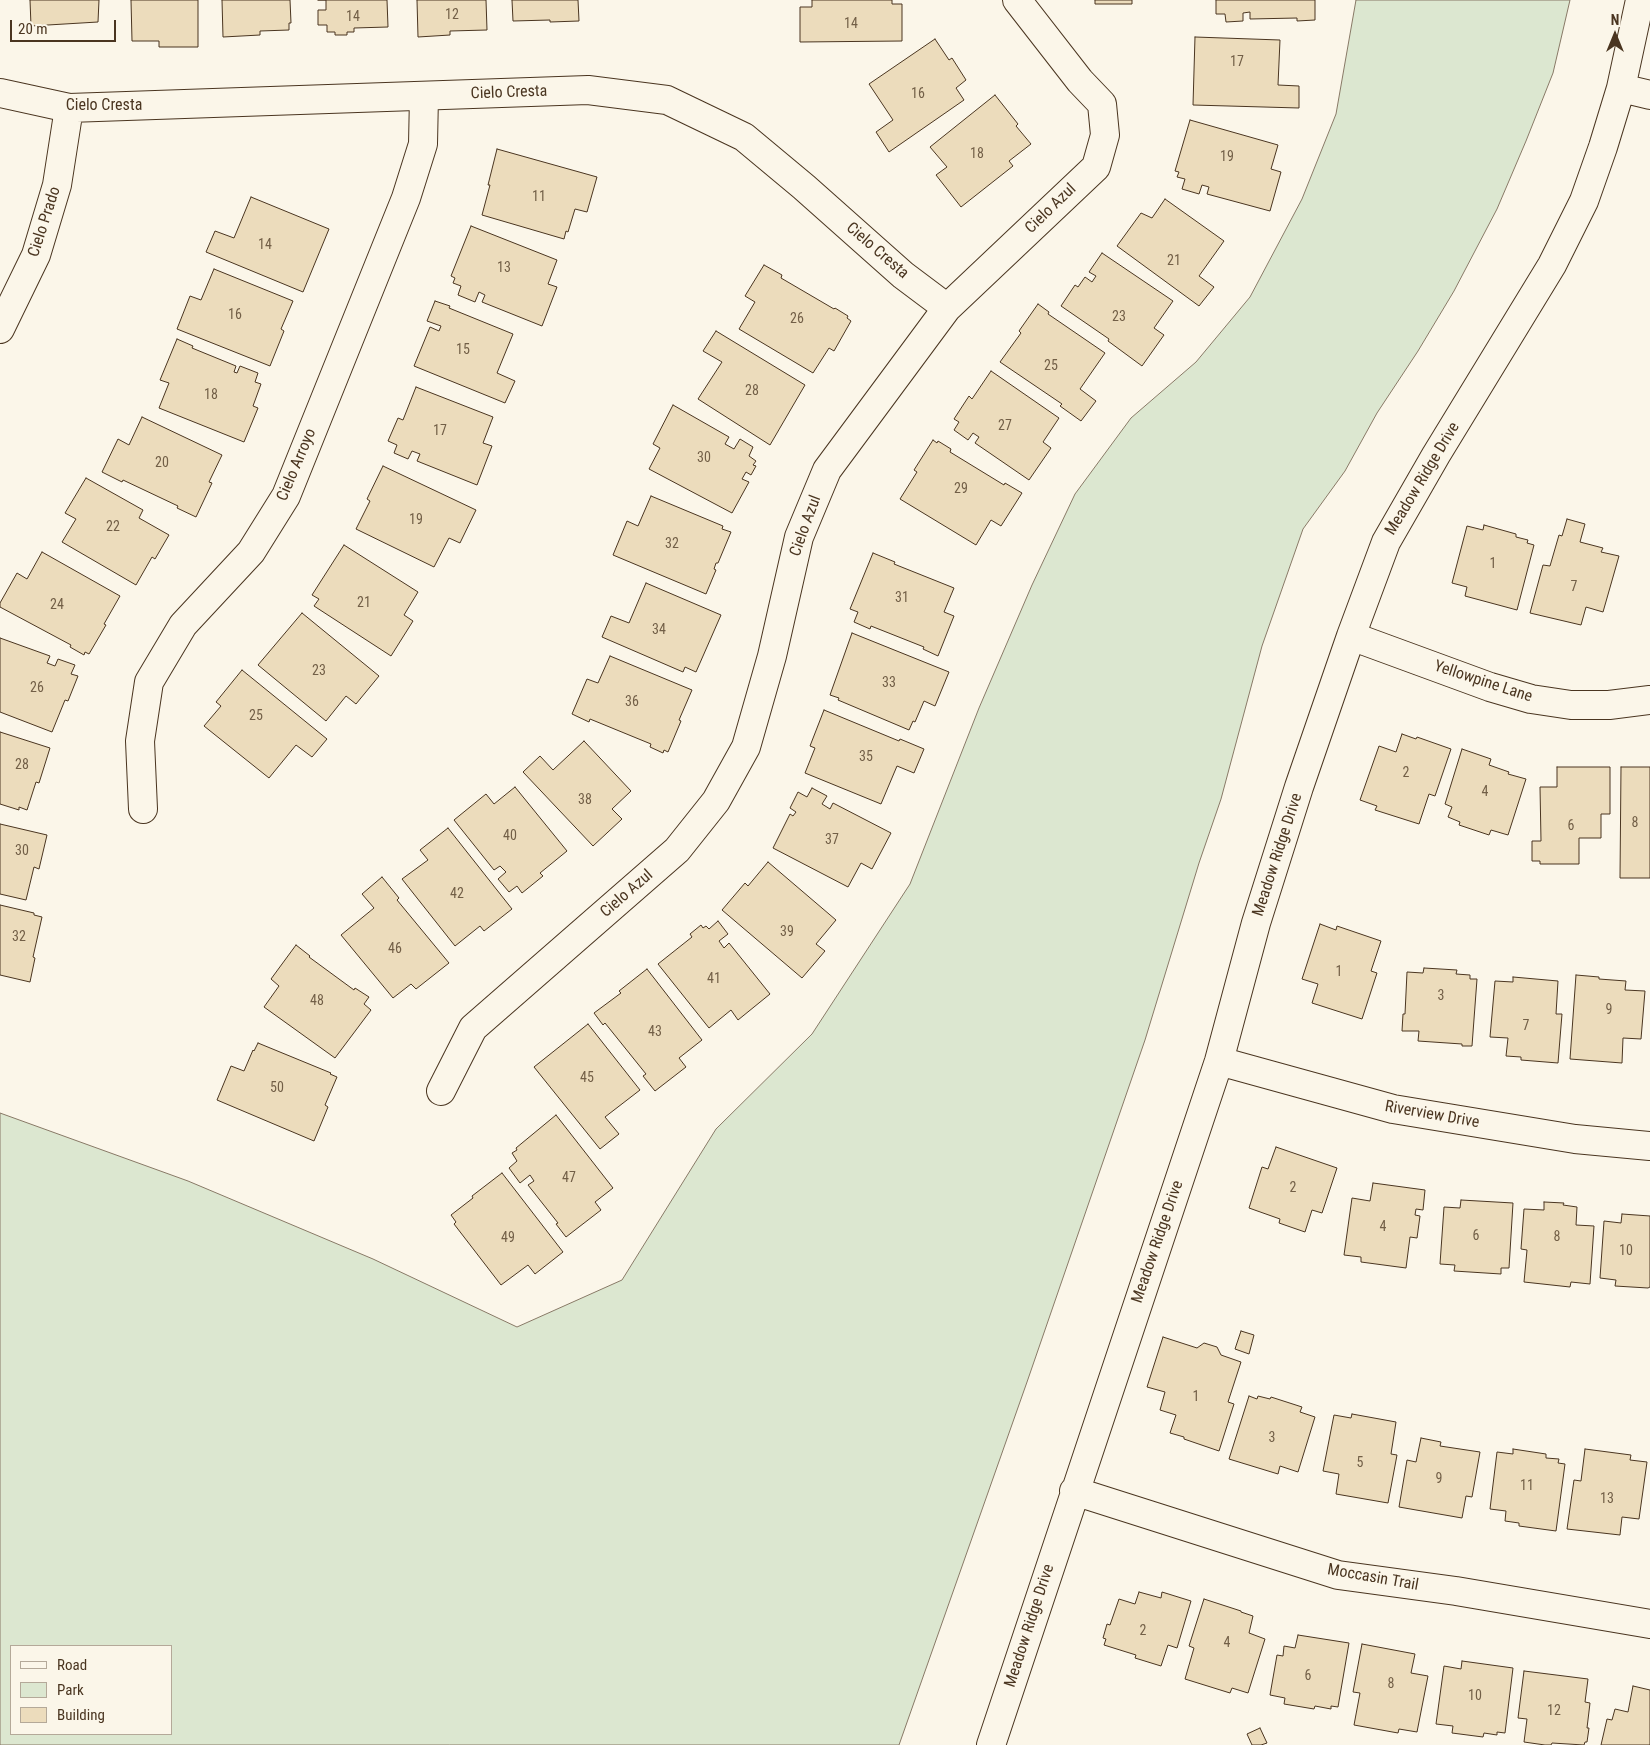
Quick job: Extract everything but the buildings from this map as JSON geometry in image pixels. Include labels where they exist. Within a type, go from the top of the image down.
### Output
[{"type":"street","name":"Cielo Azul","points":[[441,1091],[473,1028],[677,850],[716,801],[746,747],[772,656],[799,537],[827,470],[947,308],[1096,166],[1106,135],[1102,104],[1080,81],[1018,0]]},
{"type":"street","name":"Meadow Ridge Drive","points":[[992,1745],[1074,1491],[1218,1061],[1256,923],[1299,787],[1351,636],[1386,542],[1436,455],[1552,265],[1584,201],[1604,147],[1621,88],[1640,0]]},
{"type":"street","points":[[1621,88],[1650,95]]},
{"type":"street","name":"Cielo Cresta","points":[[0,93],[69,108],[588,90],[667,100],[744,136],[903,275],[947,308]]},
{"type":"street","name":"Cielo Arroyo","points":[[143,809],[140,741],[149,682],[183,624],[251,552],[286,496],[406,198],[423,144],[424,96]]},
{"type":"street","name":"Cielo Prado","points":[[0,329],[36,255],[57,185],[69,108]]},
{"type":"street","name":"Yellowpine Lane","points":[[1351,636],[1490,688],[1531,699],[1570,704],[1609,705],[1650,700]]},
{"type":"street","name":"Riverview Drive","points":[[1218,1061],[1393,1109],[1575,1139],[1650,1146]]},
{"type":"street","name":"Moccasin Trail","points":[[1074,1491],[1338,1575],[1466,1593],[1650,1624]]},
{"type":"green space","points":[[1356,0],[1570,0],[1553,73],[1497,209],[1454,291],[1418,351],[1377,413],[1345,471],[1303,529],[1262,646],[1221,799],[1199,863],[1145,1040],[899,1745],[0,1745],[0,1113],[188,1181],[373,1259],[517,1327],[622,1280],[716,1129],[812,1034],[910,884],[979,708],[1032,585],[1075,494],[1131,418],[1196,362],[1250,297],[1302,199],[1336,114]]}]
